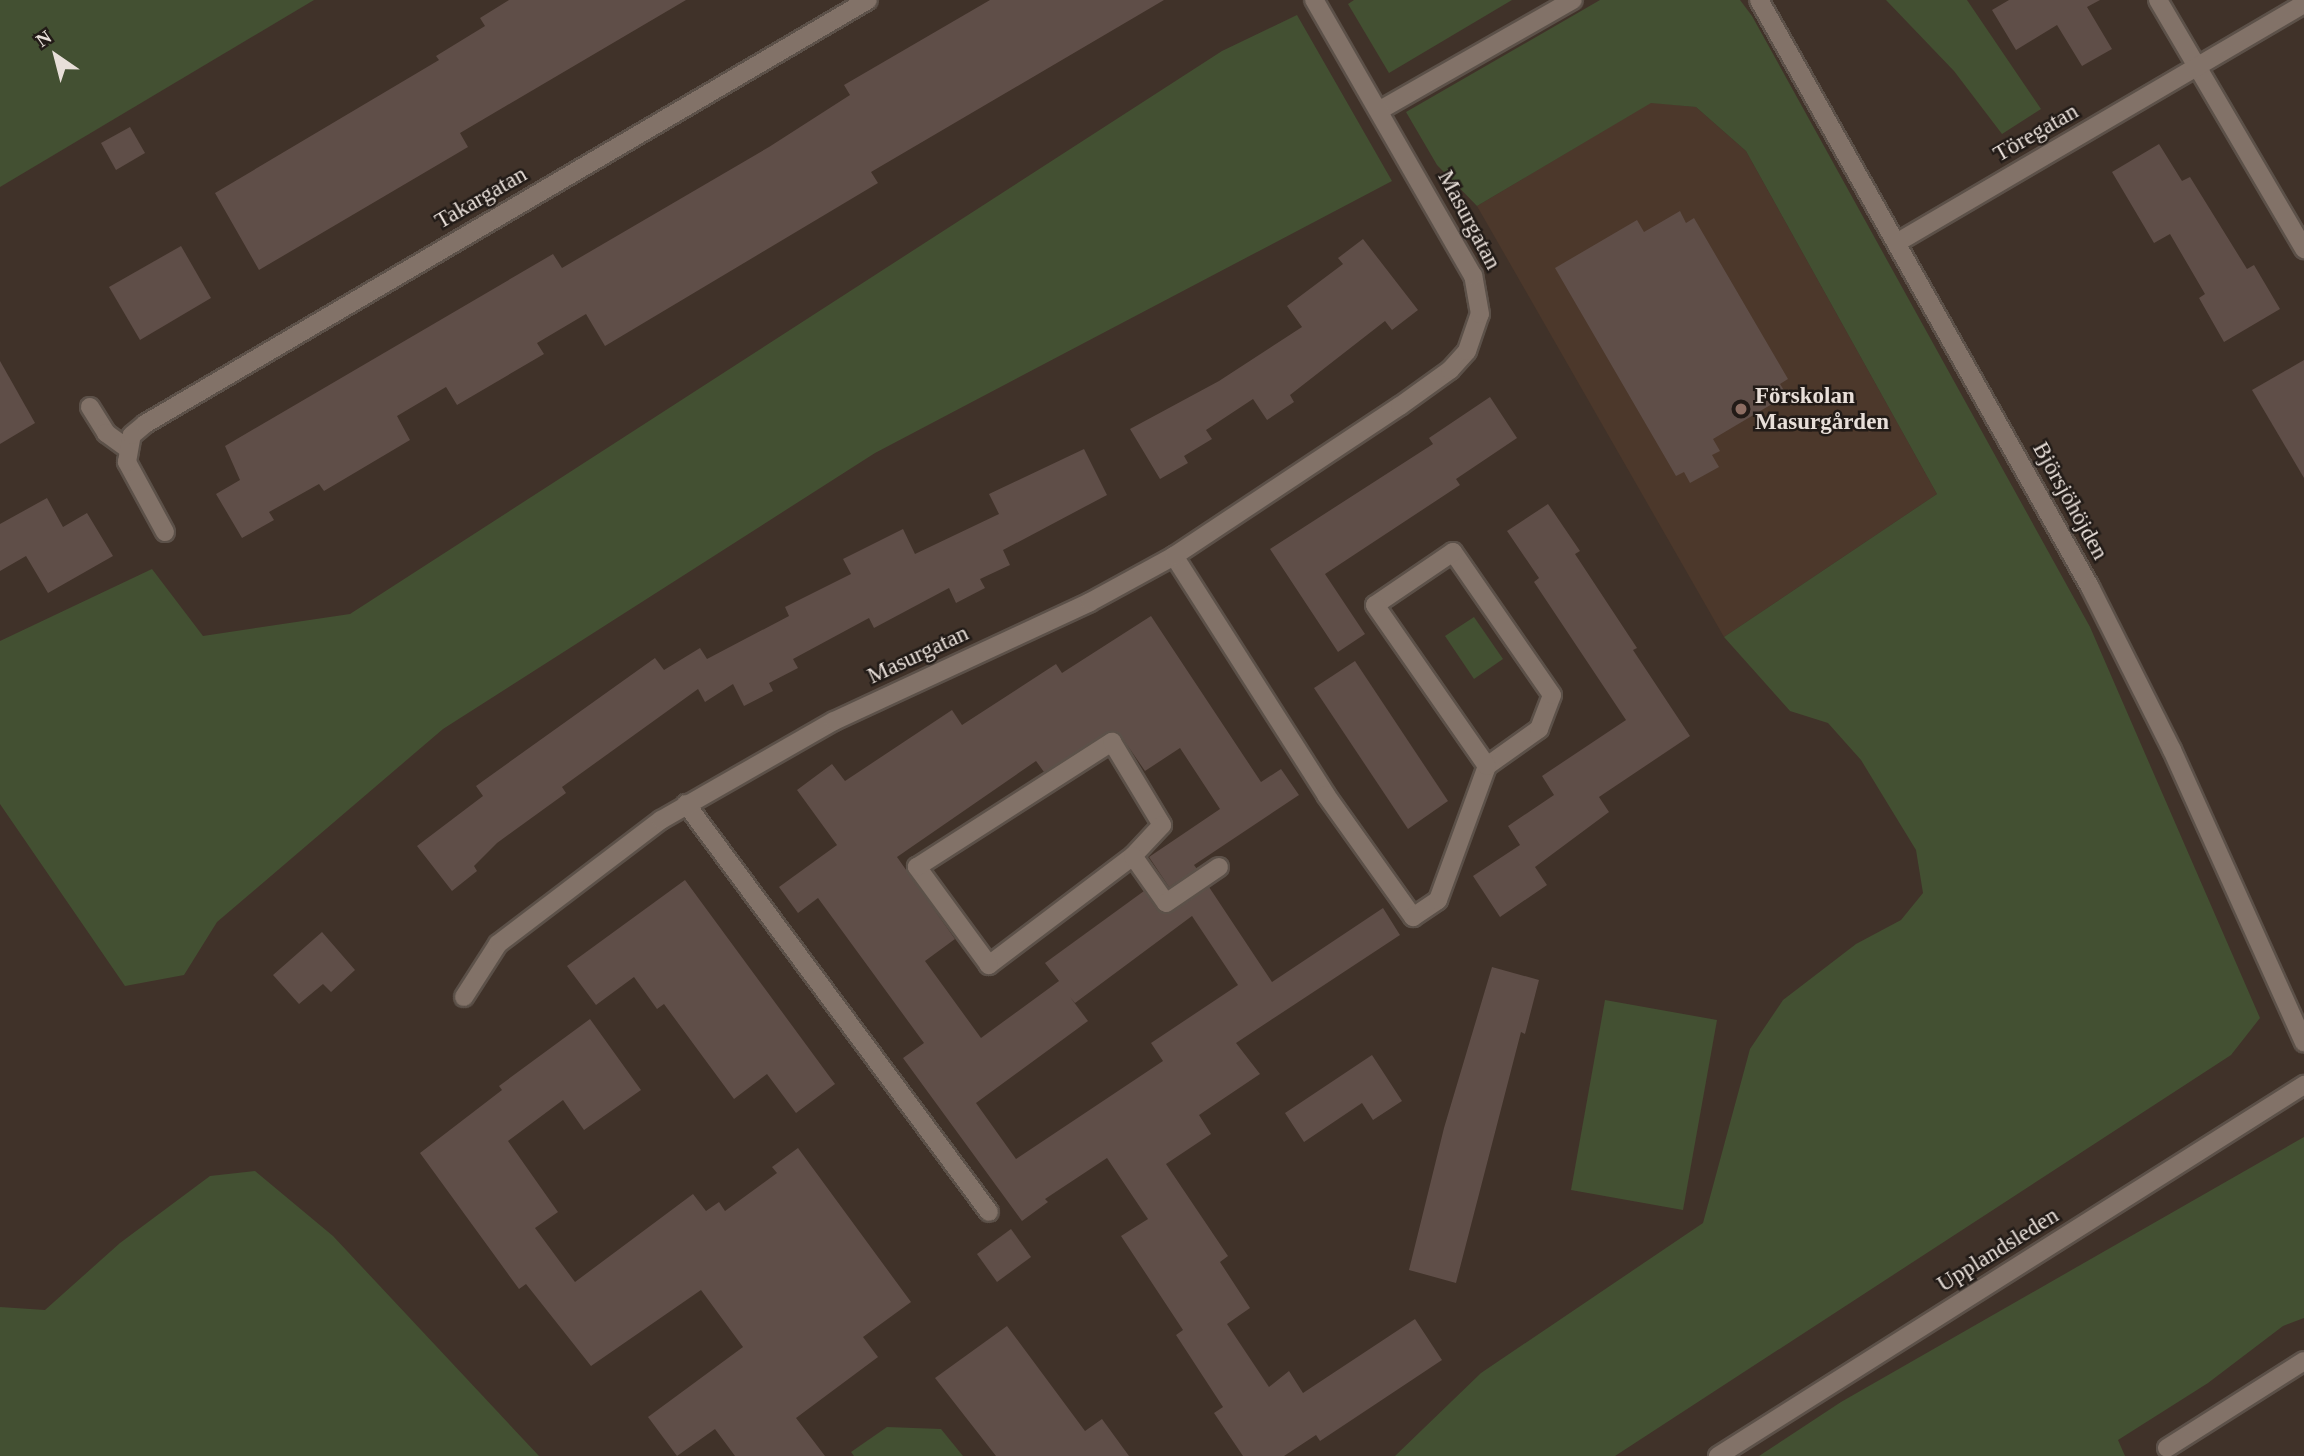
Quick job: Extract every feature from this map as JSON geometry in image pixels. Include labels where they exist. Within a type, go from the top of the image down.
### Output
[{"type":"street","name":"Takargatan","points":[[127,448],[132,435],[166,410],[868,0]]},
{"type":"street","points":[[1314,0],[1380,110],[1573,0]]},
{"type":"street","name":"Björsjöhöjden","points":[[1759,0],[1898,242],[2101,610],[2172,750],[2304,1043]]},
{"type":"street","points":[[2158,0],[2304,249]]},
{"type":"street","name":"Töregatan","points":[[1898,242],[2304,4]]},
{"type":"street","name":"Masurgatan","points":[[464,997],[498,944],[686,804],[834,721],[1090,601],[1174,556],[1450,370],[1468,351],[1480,314],[1479,292],[1463,254],[1380,110]]},
{"type":"street","points":[[90,407],[106,433],[127,448],[132,478],[165,532]]},
{"type":"street","points":[[1174,556],[1326,795],[1413,917],[1438,900],[1488,766],[1539,729],[1552,695],[1453,552],[1376,605],[1488,766]]},
{"type":"street","points":[[1112,742],[1162,825],[1133,856],[989,965],[917,867],[1112,742]]},
{"type":"street","points":[[686,804],[989,1212]]},
{"type":"street","points":[[1133,856],[1166,903],[1219,867]]},
{"type":"street","name":"Upplandsleden","points":[[1718,1456],[2304,1086]]},
{"type":"street","points":[[2167,1448],[2304,1361]]},
{"type":"shaded area","name":"Förskolan Masurgården","points":[[1651,102],[1696,107],[1746,151],[1937,494],[1724,637],[1477,206]]},
{"type":"green space","points":[[0,0],[314,0],[0,187]]},
{"type":"green space","points":[[1354,0],[1512,0],[1389,73],[1348,4]]},
{"type":"green space","points":[[1600,0],[1740,0],[1752,16],[2090,627],[2260,1018],[2231,1055],[1615,1456],[1395,1456],[1481,1373],[1703,1223],[1750,1049],[1783,1000],[1856,944],[1901,920],[1923,893],[1916,850],[1861,760],[1828,723],[1790,711],[1724,637],[1937,494],[1746,151],[1696,107],[1651,103],[1477,206],[1437,165],[1406,112]]},
{"type":"green space","points":[[1886,0],[1967,0],[2041,109],[2002,134],[1954,71]]},
{"type":"green space","points":[[1297,15],[1392,181],[875,453],[443,729],[217,922],[184,975],[125,986],[0,804],[0,641],[152,569],[203,636],[350,614],[1222,51]]},
{"type":"green space","points":[[1474,617],[1503,659],[1474,679],[1445,636]]},
{"type":"green space","points":[[1605,1000],[1717,1020],[1683,1210],[1571,1190]]},
{"type":"green space","points":[[2304,1137],[2304,1318],[2283,1326],[2208,1383],[2118,1440],[2125,1456],[1759,1456],[1841,1402]]},
{"type":"green space","points":[[255,1171],[333,1236],[539,1456],[0,1456],[0,1307],[45,1310],[120,1243],[210,1176]]},
{"type":"green space","points":[[887,1427],[941,1429],[963,1456],[854,1456],[851,1452]]},
{"type":"building","points":[[509,0],[686,0],[460,133],[468,147],[259,270],[215,193],[439,60],[436,56],[485,26],[480,18]]},
{"type":"building","points":[[990,0],[1164,0],[871,172],[878,183],[605,346],[586,314],[537,343],[544,354],[457,405],[446,387],[397,416],[410,440],[324,491],[319,484],[269,512],[274,520],[242,538],[216,494],[240,480],[225,446],[553,254],[562,268],[769,147],[850,95],[844,85]]},
{"type":"building","points":[[2009,0],[2100,0],[2087,7],[2112,49],[2082,66],[2057,25],[2016,50],[1992,10]]},
{"type":"building","points":[[130,127],[145,153],[116,170],[101,143]]},
{"type":"building","points":[[2159,144],[2182,181],[2190,177],[2247,269],[2254,265],[2280,309],[2224,342],[2199,298],[2205,294],[2170,234],[2154,243],[2112,172]]},
{"type":"building","points":[[1680,211],[1686,223],[1694,218],[1788,379],[1780,384],[1787,395],[1713,439],[1720,451],[1712,455],[1719,467],[1690,483],[1684,472],[1676,476],[1555,268],[1637,220],[1644,232]]},
{"type":"building","points":[[1363,239],[1418,310],[1392,330],[1385,321],[1290,395],[1294,402],[1267,420],[1253,399],[1206,430],[1212,439],[1184,456],[1188,463],[1160,479],[1130,429],[1219,381],[1302,327],[1287,306],[1343,264],[1338,258]]},
{"type":"building","points":[[181,246],[211,298],[140,340],[109,287]]},
{"type":"building","points":[[2304,360],[2304,478],[2252,390]]},
{"type":"building","points":[[0,361],[35,423],[0,444]]},
{"type":"building","points":[[1490,397],[1517,438],[1456,479],[1460,485],[1325,574],[1365,634],[1338,652],[1270,549],[1433,444],[1429,438]]},
{"type":"building","points":[[1084,449],[1107,495],[1003,550],[1010,565],[980,579],[985,588],[956,603],[949,588],[874,628],[869,618],[793,659],[798,668],[769,683],[773,691],[744,706],[733,684],[705,702],[698,689],[562,787],[566,793],[497,843],[474,866],[477,871],[452,891],[417,846],[483,796],[476,786],[655,658],[664,670],[700,648],[707,659],[789,616],[785,607],[851,574],[843,559],[903,529],[915,554],[999,514],[989,494]]},
{"type":"building","points":[[47,498],[63,527],[87,513],[113,556],[48,593],[26,556],[0,571],[0,524]]},
{"type":"building","points":[[1548,504],[1580,551],[1575,554],[1637,648],[1633,650],[1690,736],[1599,797],[1609,812],[1535,867],[1547,885],[1500,917],[1473,876],[1520,845],[1508,826],[1554,795],[1542,776],[1626,720],[1534,582],[1539,578],[1507,531]]},
{"type":"building","points":[[1151,616],[1261,782],[1281,769],[1299,795],[1194,865],[1197,869],[1169,887],[1149,857],[1220,809],[1180,748],[1145,771],[1121,736],[1111,731],[1044,772],[1036,761],[897,857],[955,939],[925,961],[981,1038],[1059,981],[1045,963],[1144,891],[1157,910],[1166,914],[1209,887],[1272,982],[1383,908],[1400,935],[1236,1043],[1260,1074],[1199,1115],[1211,1134],[1166,1164],[1228,1256],[1220,1262],[1250,1308],[1227,1324],[1269,1387],[1289,1371],[1303,1393],[1415,1319],[1442,1360],[1320,1441],[1316,1435],[1284,1456],[1243,1456],[1214,1413],[1223,1407],[1176,1335],[1183,1330],[1121,1236],[1148,1219],[1107,1158],[1045,1199],[1048,1202],[1022,1221],[903,1058],[924,1043],[818,898],[798,913],[779,887],[837,845],[797,790],[832,764],[845,781],[952,710],[962,725],[1056,664],[1062,673]],"holes":[[[1192,916],[1238,985],[1151,1043],[1163,1061],[1016,1159],[976,1103],[1088,1021],[1070,997],[1075,1003]]]},
{"type":"building","points":[[1355,661],[1448,801],[1408,829],[1314,688]]},
{"type":"building","points":[[685,880],[835,1084],[796,1113],[767,1074],[734,1099],[664,1004],[657,1009],[634,977],[596,1005],[567,966]]},
{"type":"building","points":[[322,932],[355,970],[331,992],[323,984],[299,1004],[273,975]]},
{"type":"building","points":[[1492,967],[1539,980],[1525,1034],[1521,1032],[1456,1283],[1409,1270],[1444,1128]]},
{"type":"building","points":[[590,1019],[641,1090],[584,1130],[563,1100],[508,1141],[558,1212],[535,1228],[575,1282],[693,1194],[706,1211],[719,1202],[725,1211],[777,1173],[772,1167],[798,1148],[911,1302],[863,1337],[878,1357],[796,1418],[825,1456],[735,1456],[715,1429],[677,1456],[648,1417],[743,1347],[701,1290],[591,1366],[526,1284],[519,1289],[420,1153],[502,1090],[499,1086]]},
{"type":"building","points":[[1372,1055],[1402,1101],[1373,1120],[1362,1103],[1304,1142],[1285,1113]]},
{"type":"building","points":[[1011,1229],[1031,1257],[997,1282],[977,1254]]},
{"type":"building","points":[[1007,1326],[1085,1431],[1102,1419],[1129,1456],[996,1456],[935,1378]]},
{"type":"place","name":"Förskolan Masurgården","points":[[1741,409]]}]
